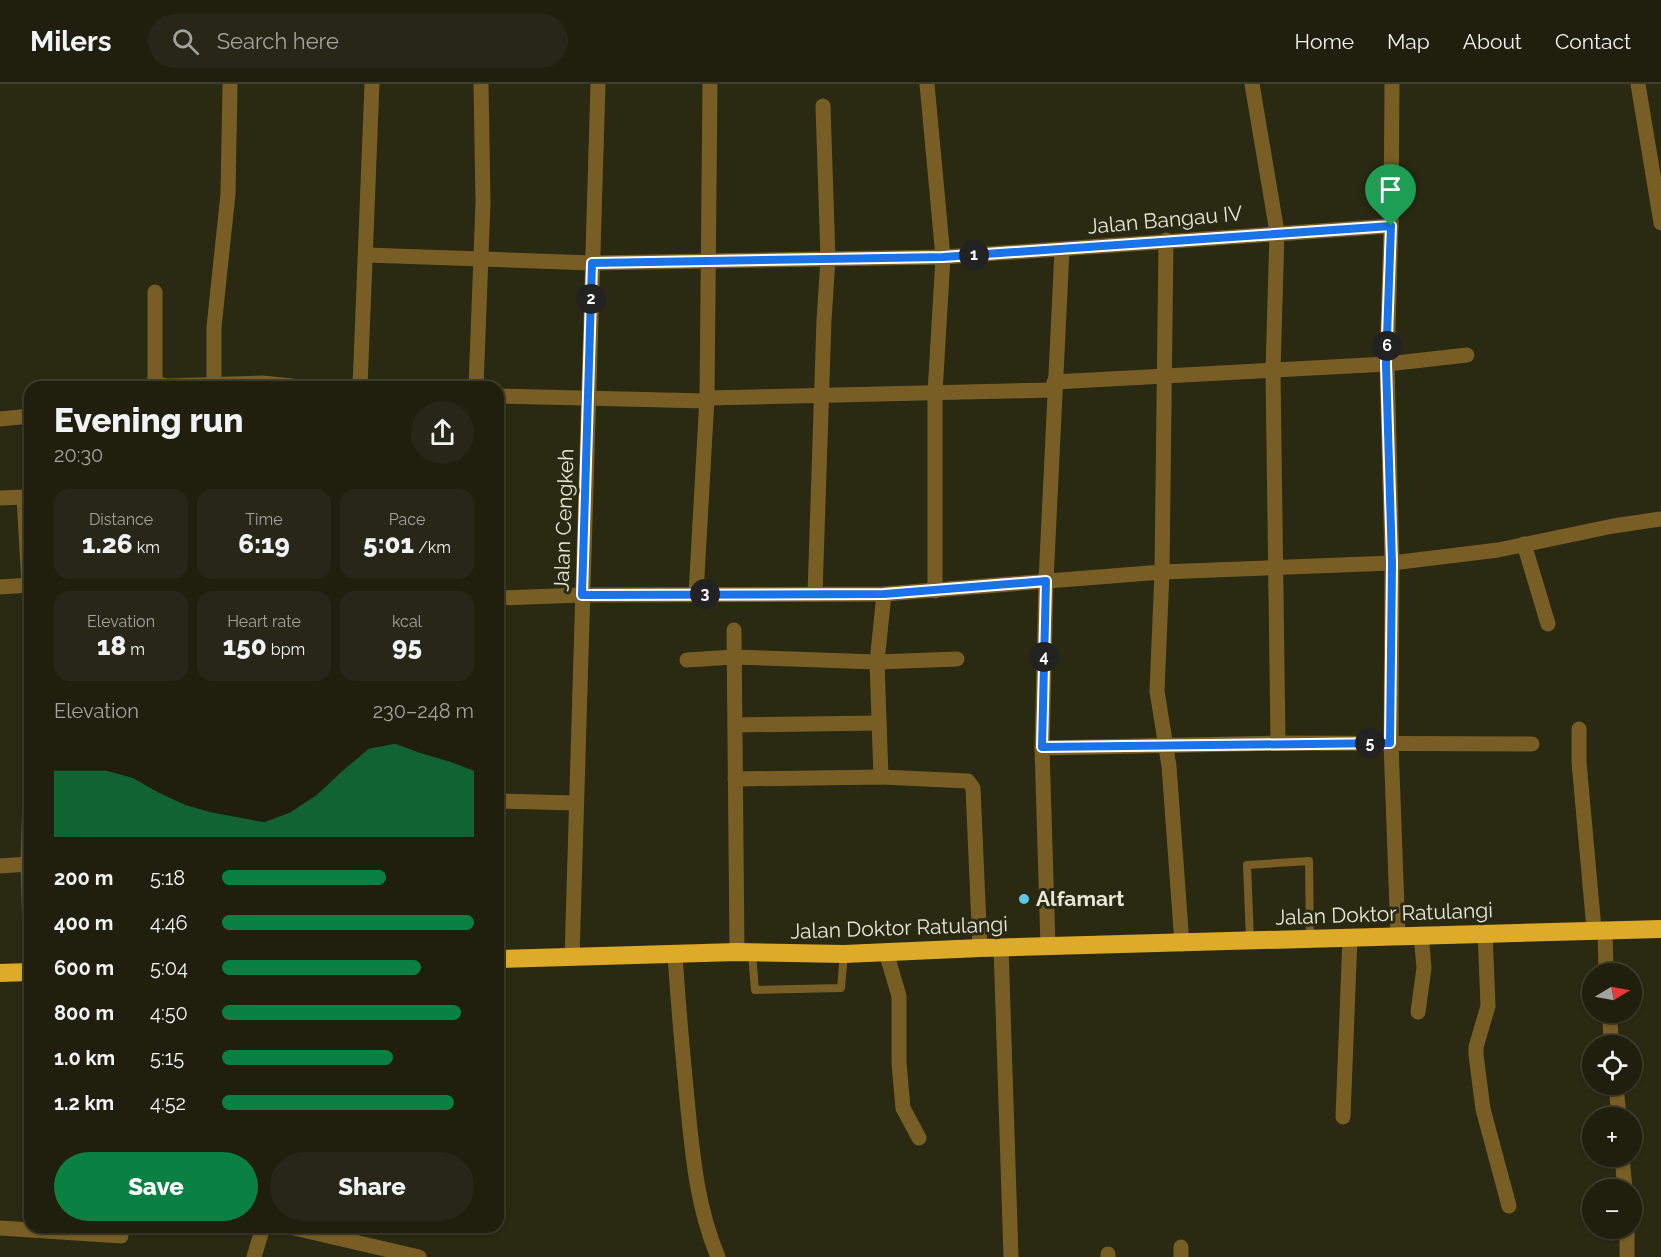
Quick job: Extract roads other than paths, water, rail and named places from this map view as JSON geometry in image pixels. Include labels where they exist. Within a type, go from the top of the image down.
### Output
[{"type":"highway","name":"Jalan Doktor Ratulangi","points":[[504,959],[675,953],[844,954],[1001,947],[1250,942],[1485,932],[1661,929]]},
{"type":"highway","points":[[0,973],[24,972]]},
{"type":"street","points":[[360,381],[372,84]]},
{"type":"street","points":[[476,381],[479,258],[483,203],[481,84]]},
{"type":"street","name":"Jalan Cengkeh","points":[[572,958],[598,84]]},
{"type":"street","points":[[696,594],[707,400],[710,84]]},
{"type":"street","points":[[927,84],[943,257],[935,393],[935,591]]},
{"type":"street","points":[[1252,84],[1276,232],[1273,371],[1278,743]]},
{"type":"street","points":[[1392,84],[1391,226],[1386,364],[1392,563],[1390,743],[1398,936]]},
{"type":"street","points":[[1638,84],[1661,224]]},
{"type":"street","points":[[214,381],[214,327],[228,194],[230,86]]},
{"type":"street","points":[[815,594],[828,259],[823,106]]},
{"type":"street","name":"Jalan Bangau IV","points":[[366,255],[592,263],[943,257],[1062,250],[1276,232],[1391,226]]},
{"type":"street","points":[[1166,240],[1162,572],[1156,691],[1168,766],[1182,944]]},
{"type":"street","points":[[1048,946],[1042,747],[1046,581],[1062,250]]},
{"type":"street","points":[[155,292],[155,381]]},
{"type":"street","points":[[504,396],[707,400],[935,393],[1386,364],[1467,355]]},
{"type":"street","points":[[0,419],[24,417]]},
{"type":"street","points":[[0,498],[24,497]]},
{"type":"street","points":[[504,598],[582,595],[884,594],[1162,572],[1392,563],[1524,544],[1661,519]]},
{"type":"street","points":[[1524,544],[1548,624]]},
{"type":"street","points":[[0,587],[24,585]]},
{"type":"street","points":[[881,777],[877,662],[884,594]]},
{"type":"street","points":[[734,630],[735,779],[744,953]]},
{"type":"street","points":[[687,660],[734,657],[877,662],[957,659]]},
{"type":"street","points":[[735,725],[879,723]]},
{"type":"street","points":[[1579,729],[1579,762],[1604,963]]},
{"type":"street","points":[[1042,747],[1278,743],[1532,744]]},
{"type":"street","points":[[735,779],[881,777],[968,781],[971,784],[980,948]]},
{"type":"street","points":[[504,801],[575,802]]},
{"type":"street","points":[[0,866],[24,864]]},
{"type":"street","points":[[1485,932],[1488,1006],[1476,1047],[1477,1066],[1484,1109],[1509,1206]]},
{"type":"street","points":[[1418,1012],[1424,968],[1421,934]]},
{"type":"street","points":[[1343,1117],[1350,937]]},
{"type":"street","points":[[1001,947],[1011,1257]]},
{"type":"street","points":[[886,952],[899,996],[899,1063],[903,1108],[919,1138]]},
{"type":"street","points":[[675,953],[680,1038],[694,1167],[700,1202],[718,1257]]},
{"type":"street","points":[[0,1228],[24,1230]]},
{"type":"street","points":[[76,1233],[121,1236]]},
{"type":"street","points":[[254,1257],[261,1233]]},
{"type":"street","points":[[316,1233],[419,1257]]},
{"type":"street","points":[[1627,1239],[1627,1257]]},
{"type":"lane","points":[[1250,942],[1247,865],[1309,861],[1310,939]]},
{"type":"lane","points":[[744,953],[755,990],[841,988],[844,954]]},
{"type":"place","name":"Alfamart","points":[[1024,899]]}]
